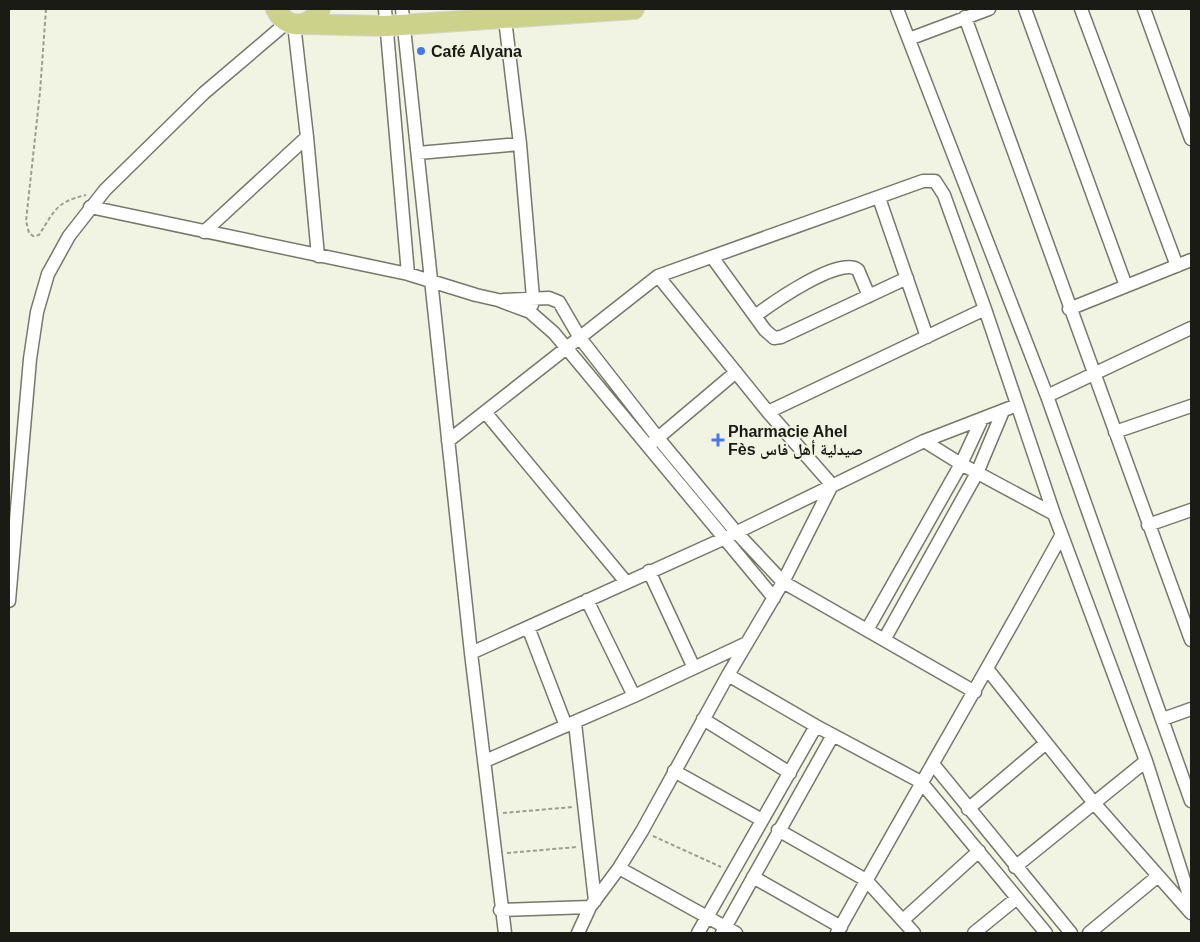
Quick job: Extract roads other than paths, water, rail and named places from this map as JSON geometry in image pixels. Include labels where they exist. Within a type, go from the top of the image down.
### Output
[{"type":"main road","points":[[284,16],[312,21],[320,9]]},
{"type":"main road","points":[[284,16],[394,17],[634,9]]},
{"type":"street","points":[[897,9],[1047,396],[1191,802]]},
{"type":"street","points":[[910,39],[989,9]]},
{"type":"street","points":[[1026,9],[1126,286]]},
{"type":"street","points":[[1081,9],[1177,266]]},
{"type":"street","points":[[1144,9],[1191,139]]},
{"type":"street","points":[[504,13],[520,144],[533,298],[530,312]]},
{"type":"street","points":[[9,601],[29,368],[37,312],[48,274],[56,258],[90,208],[105,190],[183,113],[246,56],[284,16]]},
{"type":"street","points":[[284,16],[307,138],[318,256]]},
{"type":"street","points":[[394,17],[418,153],[471,653],[485,761],[500,910],[505,933]]},
{"type":"street","points":[[394,17],[408,274]]},
{"type":"street","points":[[965,17],[1069,309],[1191,640]]},
{"type":"street","points":[[204,232],[307,138]]},
{"type":"street","points":[[418,153],[520,144]]},
{"type":"street","points":[[448,441],[658,276],[923,181],[931,179],[936,182],[944,195],[985,309],[1061,536],[1146,761],[1191,902]]},
{"type":"street","points":[[879,198],[927,338]]},
{"type":"street","points":[[90,208],[408,274],[498,300],[530,312],[554,333],[723,539],[774,598]]},
{"type":"street","points":[[712,257],[770,335],[777,338],[906,278]]},
{"type":"street","points":[[1069,309],[1191,260]]},
{"type":"street","points":[[755,316],[800,286],[848,267],[858,270],[869,296]]},
{"type":"street","points":[[658,276],[768,412],[832,485]]},
{"type":"street","points":[[498,300],[553,298],[559,302],[580,338],[658,438],[736,532],[783,582],[975,692]]},
{"type":"street","points":[[768,412],[985,309]]},
{"type":"street","points":[[1047,396],[1191,328]]},
{"type":"street","points":[[647,447],[736,372]]},
{"type":"street","points":[[471,653],[723,539],[924,441],[1017,405]]},
{"type":"street","points":[[1115,432],[1191,406]]},
{"type":"street","points":[[884,640],[977,473],[1003,411]]},
{"type":"street","points":[[485,412],[626,582]]},
{"type":"street","points":[[868,630],[961,464],[982,418]]},
{"type":"street","points":[[924,441],[977,473],[1054,514]]},
{"type":"street","points":[[578,933],[592,904],[619,868],[642,831],[703,719],[783,582],[832,485]]},
{"type":"street","points":[[1148,525],[1191,510]]},
{"type":"street","points":[[753,877],[839,930],[921,782],[988,670],[1061,536]]},
{"type":"street","points":[[649,572],[694,668]]},
{"type":"street","points":[[587,600],[634,696]]},
{"type":"street","points":[[528,627],[570,724],[585,806],[592,904]]},
{"type":"street","points":[[485,761],[634,696],[747,643]]},
{"type":"street","points":[[988,670],[1094,803],[1191,913]]},
{"type":"street","points":[[728,675],[816,726],[921,782],[1046,933]]},
{"type":"street","points":[[1163,719],[1191,709]]},
{"type":"street","points":[[703,719],[790,773]]},
{"type":"street","points":[[698,933],[731,872],[816,726]]},
{"type":"street","points":[[619,868],[728,931],[753,877],[778,830],[833,735]]},
{"type":"street","points":[[968,809],[1046,743]]},
{"type":"street","points":[[1015,867],[1146,761]]},
{"type":"street","points":[[932,764],[1071,933]]},
{"type":"street","points":[[674,771],[762,820]]},
{"type":"street","points":[[778,830],[866,880],[914,933]]},
{"type":"street","points":[[903,920],[979,851]]},
{"type":"street","points":[[1089,933],[1158,876]]},
{"type":"street","points":[[974,933],[1018,898]]},
{"type":"street","points":[[500,910],[592,904]]},
{"type":"place","name":"Café Alyana","points":[[421,51]]},
{"type":"place","name":"Pharmacie Ahel Fès صيدلية أهل فاس","points":[[718,440]]}]
